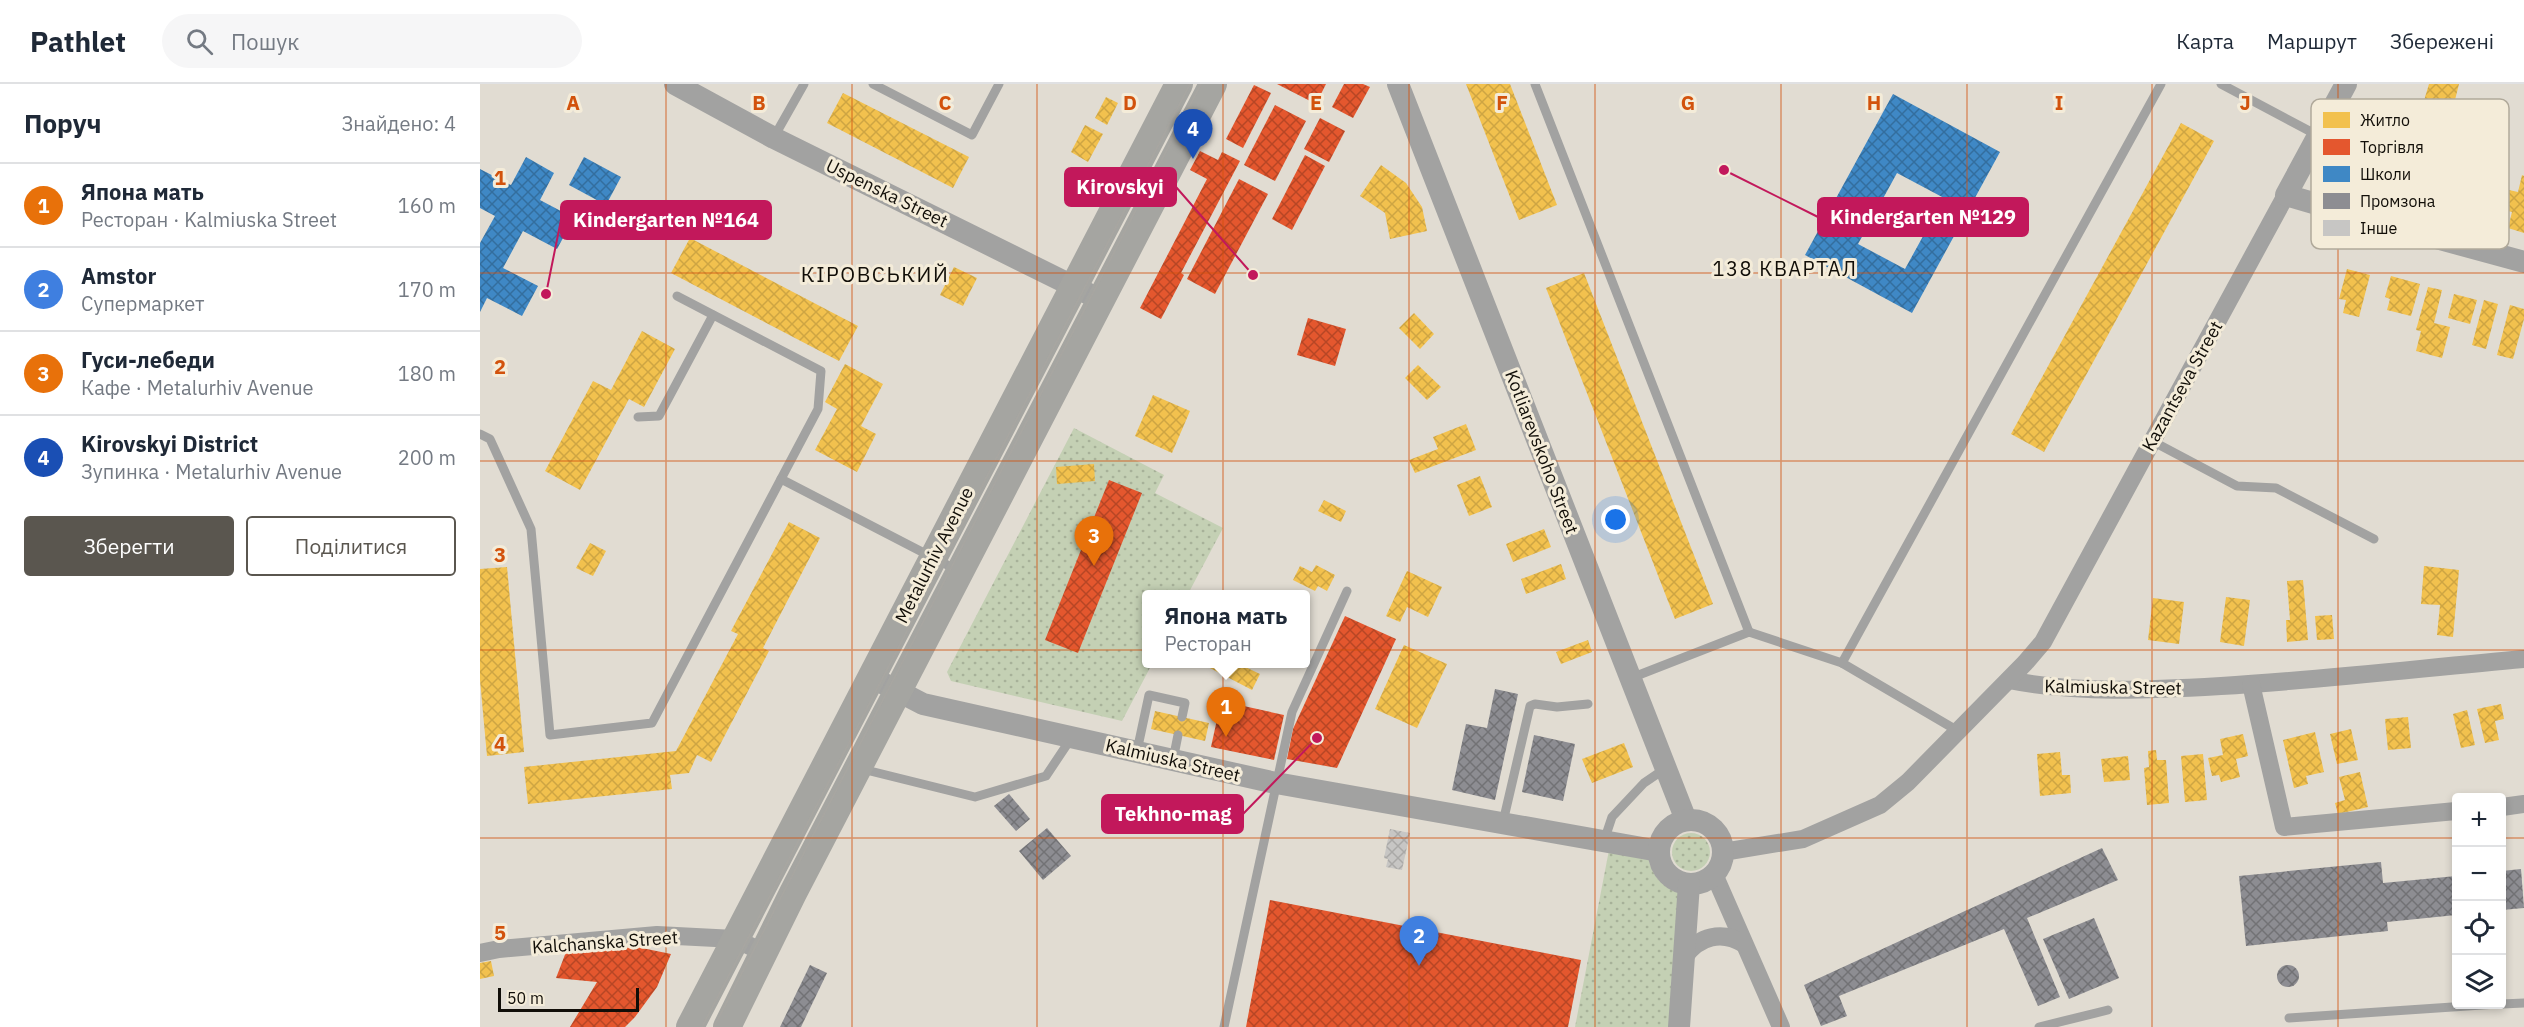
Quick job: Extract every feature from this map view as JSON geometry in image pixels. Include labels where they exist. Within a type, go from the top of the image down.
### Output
[{"type":"main road","name":"Metalurhiv Avenue","points":[[727,1027],[763,952],[843,764],[871,677],[1179,84]]},
{"type":"main road","name":"Metalurhiv Avenue","points":[[690,1027],[735,939],[843,764],[898,691],[1213,84]]},
{"type":"street","name":"Uspenska Street","points":[[675,84],[774,138],[1101,300]]},
{"type":"street","name":"Kotliarevskoho Street","points":[[1398,84],[1686,820]]},
{"type":"street","name":"Kazantseva Street","points":[[2337,99],[2346,84]]},
{"type":"street","name":"Kazantseva Street","points":[[2008,680],[2043,642],[2311,147]]},
{"type":"street","points":[[2286,195],[2311,202]]},
{"type":"street","points":[[2478,249],[2524,262]]},
{"type":"street","name":"Kalmiuska Street","points":[[2008,680],[2047,688],[2167,689],[2251,684],[2524,658]]},
{"type":"street","name":"Kalmiuska Street","points":[[871,677],[924,704],[1072,738],[1276,783],[1659,851]]},
{"type":"street","points":[[1723,852],[1803,839],[1880,806],[1908,782],[2008,680]]},
{"type":"street","points":[[2251,684],[2284,827],[2452,811]]},
{"type":"street","points":[[2506,806],[2524,804]]},
{"type":"street","points":[[1686,820],[1702,821],[1715,830],[1720,837],[1723,852],[1721,864],[1714,874],[1703,882],[1689,884],[1681,882],[1668,873],[1663,867],[1659,851],[1667,830],[1686,820]]},
{"type":"street","points":[[1714,874],[1781,1027]]},
{"type":"street","points":[[1679,1027],[1689,884]]},
{"type":"street","name":"Kalchanska Street","points":[[480,953],[499,949],[657,935],[735,939],[763,952]]},
{"type":"street","points":[[1684,957],[1695,944],[1711,937],[1728,936],[1744,944]]},
{"type":"lane","points":[[774,138],[804,84]]},
{"type":"lane","points":[[873,84],[972,135],[999,84]]},
{"type":"lane","points":[[1535,84],[1749,632]]},
{"type":"lane","points":[[1842,663],[2161,84]]},
{"type":"lane","points":[[2221,84],[2311,132]]},
{"type":"lane","points":[[480,434],[490,439],[531,529],[550,735],[652,723],[818,408],[821,371],[677,296]]},
{"type":"lane","points":[[638,417],[658,416],[713,315]]},
{"type":"lane","points":[[2152,441],[2237,486],[2276,489],[2374,539]]},
{"type":"lane","points":[[781,479],[960,571]]},
{"type":"lane","points":[[1224,1027],[1292,712],[1347,591]]},
{"type":"lane","points":[[1631,678],[1749,632],[1842,663],[1958,731]]},
{"type":"lane","points":[[1137,752],[1149,695],[1185,703],[1182,717]]},
{"type":"lane","points":[[1503,823],[1530,706],[1535,704],[1564,707],[1588,704]]},
{"type":"lane","points":[[1173,760],[1178,735]]},
{"type":"lane","points":[[843,764],[975,798],[1046,776],[1072,738]]},
{"type":"lane","points":[[1604,841],[1611,817],[1644,783],[1666,768]]},
{"type":"lane","points":[[2506,1004],[2524,1003]]},
{"type":"lane","points":[[2289,1018],[2452,1008]]},
{"type":"lane","points":[[2038,1027],[2108,1010]]},
{"type":"green space","points":[[1074,428],[1164,475],[1155,493],[1223,528],[1190,590],[1142,590],[1142,668],[1150,668],[1122,721],[951,681],[947,672]]},
{"type":"green space","points":[[1691,833],[1705,838],[1710,852],[1705,866],[1691,871],[1677,866],[1672,852],[1677,838]]},
{"type":"green space","points":[[1609,850],[1648,857],[1652,870],[1659,880],[1668,888],[1680,893],[1670,1027],[1575,1027]]},
{"type":"building: Житло","points":[[1466,84],[1510,84],[1557,205],[1519,220]]},
{"type":"building: Житло","points":[[2429,84],[2459,84],[2455,99],[2424,99]]},
{"type":"building: Житло","points":[[843,93],[969,157],[953,188],[827,123]]},
{"type":"building: Житло","points":[[1106,97],[1118,103],[1107,125],[1095,118]]},
{"type":"building: Житло","points":[[2181,123],[2214,141],[2044,452],[2011,434]]},
{"type":"building: Житло","points":[[1085,125],[1103,134],[1088,162],[1071,152]]},
{"type":"building: Житло","points":[[1381,165],[1406,183],[1422,207],[1427,231],[1390,239],[1385,213],[1360,196]]},
{"type":"building: Житло","points":[[2522,175],[2524,176],[2524,233],[2509,228],[2512,212],[2509,211],[2509,190],[2518,192]]},
{"type":"building: Житло","points":[[690,238],[858,326],[839,361],[671,273]]},
{"type":"building: Житло","points":[[954,267],[977,278],[963,306],[940,295]]},
{"type":"building: Житло","points":[[2347,269],[2370,275],[2359,317],[2343,313],[2346,300],[2339,299]]},
{"type":"building: Житло","points":[[1584,273],[1713,604],[1675,619],[1546,288]]},
{"type":"building: Житло","points":[[2391,276],[2420,284],[2411,316],[2387,310],[2390,299],[2385,297]]},
{"type":"building: Житло","points":[[2428,287],[2442,290],[2434,323],[2450,327],[2442,358],[2416,351],[2421,331],[2416,330]]},
{"type":"building: Житло","points":[[2454,294],[2477,300],[2470,324],[2448,318]]},
{"type":"building: Житло","points":[[2484,300],[2498,304],[2486,349],[2472,345]]},
{"type":"building: Житло","points":[[2510,305],[2524,309],[2524,319],[2513,359],[2497,355]]},
{"type":"building: Житло","points":[[1414,313],[1434,334],[1420,349],[1399,328]]},
{"type":"building: Житло","points":[[642,331],[675,349],[644,407],[629,399],[580,490],[545,471],[593,381],[611,390]]},
{"type":"building: Житло","points":[[845,364],[883,384],[861,426],[876,434],[857,472],[815,450],[837,409],[825,402]]},
{"type":"building: Житло","points":[[1418,365],[1441,387],[1427,400],[1405,378]]},
{"type":"building: Житло","points":[[1153,395],[1190,411],[1172,453],[1135,436]]},
{"type":"building: Житло","points":[[1466,424],[1476,450],[1415,473],[1409,460],[1438,449],[1433,437]]},
{"type":"building: Житло","points":[[1094,464],[1095,481],[1057,484],[1056,467]]},
{"type":"building: Житло","points":[[1480,476],[1492,507],[1469,516],[1457,485]]},
{"type":"building: Житло","points":[[1324,500],[1346,511],[1341,522],[1318,511]]},
{"type":"building: Житло","points":[[789,522],[820,538],[763,648],[769,651],[711,762],[697,755],[689,773],[670,775],[672,789],[528,804],[524,767],[676,751],[738,634],[731,631]]},
{"type":"building: Житло","points":[[1544,529],[1551,547],[1513,562],[1506,544]]},
{"type":"building: Житло","points":[[590,543],[606,551],[593,576],[576,568]]},
{"type":"building: Житло","points":[[1561,564],[1566,579],[1526,594],[1521,579]]},
{"type":"building: Житло","points":[[1316,565],[1335,575],[1327,591],[1318,586],[1315,591],[1293,580],[1300,566],[1312,572]]},
{"type":"building: Житло","points":[[2424,566],[2459,570],[2453,637],[2437,635],[2440,605],[2421,604]]},
{"type":"building: Житло","points":[[507,567],[524,752],[487,756],[480,680],[480,569]]},
{"type":"building: Житло","points":[[1407,571],[1442,587],[1428,617],[1407,607],[1400,622],[1386,616]]},
{"type":"building: Житло","points":[[2303,580],[2308,640],[2287,642],[2286,620],[2290,620],[2287,581]]},
{"type":"building: Житло","points":[[2226,597],[2250,600],[2244,646],[2220,642]]},
{"type":"building: Житло","points":[[2153,598],[2184,602],[2179,644],[2148,640]]},
{"type":"building: Житло","points":[[2332,615],[2334,639],[2317,640],[2315,616]]},
{"type":"building: Житло","points":[[1588,640],[1592,652],[1561,664],[1556,652]]},
{"type":"building: Житло","points":[[1404,645],[1447,664],[1417,728],[1375,709]]},
{"type":"building: Житло","points":[[1210,668],[1247,668],[1260,674],[1252,690]]},
{"type":"building: Житло","points":[[2501,704],[2504,719],[2495,721],[2499,740],[2485,743],[2477,709]]},
{"type":"building: Житло","points":[[2467,710],[2475,745],[2461,748],[2453,714]]},
{"type":"building: Житло","points":[[1155,711],[1209,723],[1205,741],[1151,729]]},
{"type":"building: Житло","points":[[2408,717],[2411,748],[2388,750],[2385,719]]},
{"type":"building: Житло","points":[[2351,729],[2358,760],[2337,764],[2330,734]]},
{"type":"building: Житло","points":[[2315,732],[2324,772],[2306,776],[2308,784],[2294,788],[2283,740]]},
{"type":"building: Житло","points":[[2243,734],[2248,756],[2236,759],[2240,777],[2221,782],[2219,775],[2212,776],[2208,758],[2223,755],[2220,739]]},
{"type":"building: Житло","points":[[1624,743],[1633,767],[1592,783],[1582,759]]},
{"type":"building: Житло","points":[[2156,750],[2157,760],[2166,760],[2169,803],[2147,805],[2144,768],[2149,767],[2148,751]]},
{"type":"building: Житло","points":[[2060,752],[2062,775],[2070,775],[2071,793],[2040,796],[2037,754]]},
{"type":"building: Житло","points":[[2203,754],[2207,800],[2185,802],[2181,756]]},
{"type":"building: Житло","points":[[2128,756],[2130,780],[2104,782],[2101,759]]},
{"type":"building: Житло","points":[[2360,772],[2368,807],[2338,814],[2335,803],[2345,800],[2339,777]]},
{"type":"building: Житло","points":[[491,961],[494,976],[480,979],[480,963]]},
{"type":"building: Торгівля","points":[[1277,84],[1326,84],[1316,104]]},
{"type":"building: Торгівля","points":[[1344,84],[1363,84],[1370,87],[1353,118],[1332,107]]},
{"type":"building: Торгівля","points":[[1254,85],[1271,93],[1243,148],[1226,139]]},
{"type":"building: Торгівля","points":[[1275,105],[1306,121],[1275,181],[1244,165]]},
{"type":"building: Торгівля","points":[[1320,118],[1345,131],[1329,162],[1304,149]]},
{"type":"building: Торгівля","points":[[1200,151],[1218,160],[1222,152],[1240,161],[1181,273],[1184,275],[1161,319],[1140,308],[1207,179],[1190,170]]},
{"type":"building: Торгівля","points":[[1305,155],[1325,166],[1292,230],[1272,219]]},
{"type":"building: Торгівля","points":[[1239,179],[1268,194],[1215,294],[1187,279]]},
{"type":"building: Торгівля","points":[[1308,318],[1346,329],[1335,366],[1297,355]]},
{"type":"building: Торгівля","points":[[1109,480],[1142,493],[1078,653],[1045,640]]},
{"type":"building: Торгівля","points":[[1345,616],[1396,639],[1337,768],[1287,759],[1293,729]]},
{"type":"building: Торгівля","points":[[1221,701],[1284,715],[1274,760],[1211,747]]},
{"type":"building: Торгівля","points":[[1270,900],[1581,960],[1568,1027],[1246,1027]]},
{"type":"building: Торгівля","points":[[637,947],[671,954],[657,987],[635,1017],[625,1027],[570,1027],[597,982],[556,978],[566,952]]},
{"type":"building: Школи","points":[[1893,94],[2000,152],[1912,313],[1805,255]],"holes":[[[1897,173],[1944,198],[1905,269],[1858,244]]]},
{"type":"building: Школи","points":[[526,157],[554,173],[540,200],[574,218],[557,249],[523,231],[503,268],[538,286],[522,316],[487,298],[480,312],[480,243],[495,216],[480,208],[480,169],[511,185]]},
{"type":"building: Школи","points":[[584,157],[621,177],[606,205],[569,185]]},
{"type":"building: Промзона","points":[[1495,689],[1518,694],[1495,800],[1452,790],[1466,724],[1487,728]]},
{"type":"building: Промзона","points":[[1534,735],[1575,744],[1563,801],[1522,792]]},
{"type":"building: Промзона","points":[[1009,794],[1030,819],[1016,831],[994,806]]},
{"type":"building: Промзона","points":[[1047,828],[1071,856],[1043,880],[1019,851]]},
{"type":"building: Промзона","points":[[2102,848],[2118,880],[2027,918],[2060,997],[2038,1006],[2004,929],[1839,996],[1847,1016],[1821,1026],[1804,985]]},
{"type":"building: Промзона","points":[[2381,862],[2383,883],[2452,876],[2452,915],[2387,922],[2388,931],[2246,946],[2239,876]]},
{"type":"building: Промзона","points":[[2521,869],[2524,908],[2506,910],[2506,871]]},
{"type":"building: Промзона","points":[[2094,918],[2119,978],[2069,999],[2043,939]]},
{"type":"building: Промзона","points":[[810,965],[827,973],[801,1027],[780,1027]]},
{"type":"building: Промзона","points":[[2288,965],[2296,968],[2299,976],[2296,984],[2288,987],[2280,984],[2277,976],[2280,968]]},
{"type":"building: Інше","points":[[1390,829],[1410,833],[1402,870],[1386,867],[1388,859],[1384,858]]},
{"type":"tram line","points":[[702,1027],[1190,84]]},
{"type":"tram line","points":[[714,1027],[1201,84]]},
{"type":"place","name":"Kirovskyi District","points":[[1193,159]]},
{"type":"place","name":"Kindergarten №129","points":[[1724,170]]},
{"type":"place","name":"Kirovskyi","points":[[1253,275]]},
{"type":"place","name":"Kindergarten №164","points":[[546,294]]},
{"type":"place","name":"Гуси-лебеди","points":[[1094,566]]},
{"type":"place","name":"Япона мать","points":[[1226,737]]},
{"type":"place","name":"Tekhno-mag","points":[[1317,738]]},
{"type":"place","name":"Amstor","points":[[1419,966]]},
{"type":"district","name":"138 КВАРТАЛ","points":[[1785,268]]},
{"type":"district","name":"КІРОВСЬКИЙ","points":[[875,274]]}]
